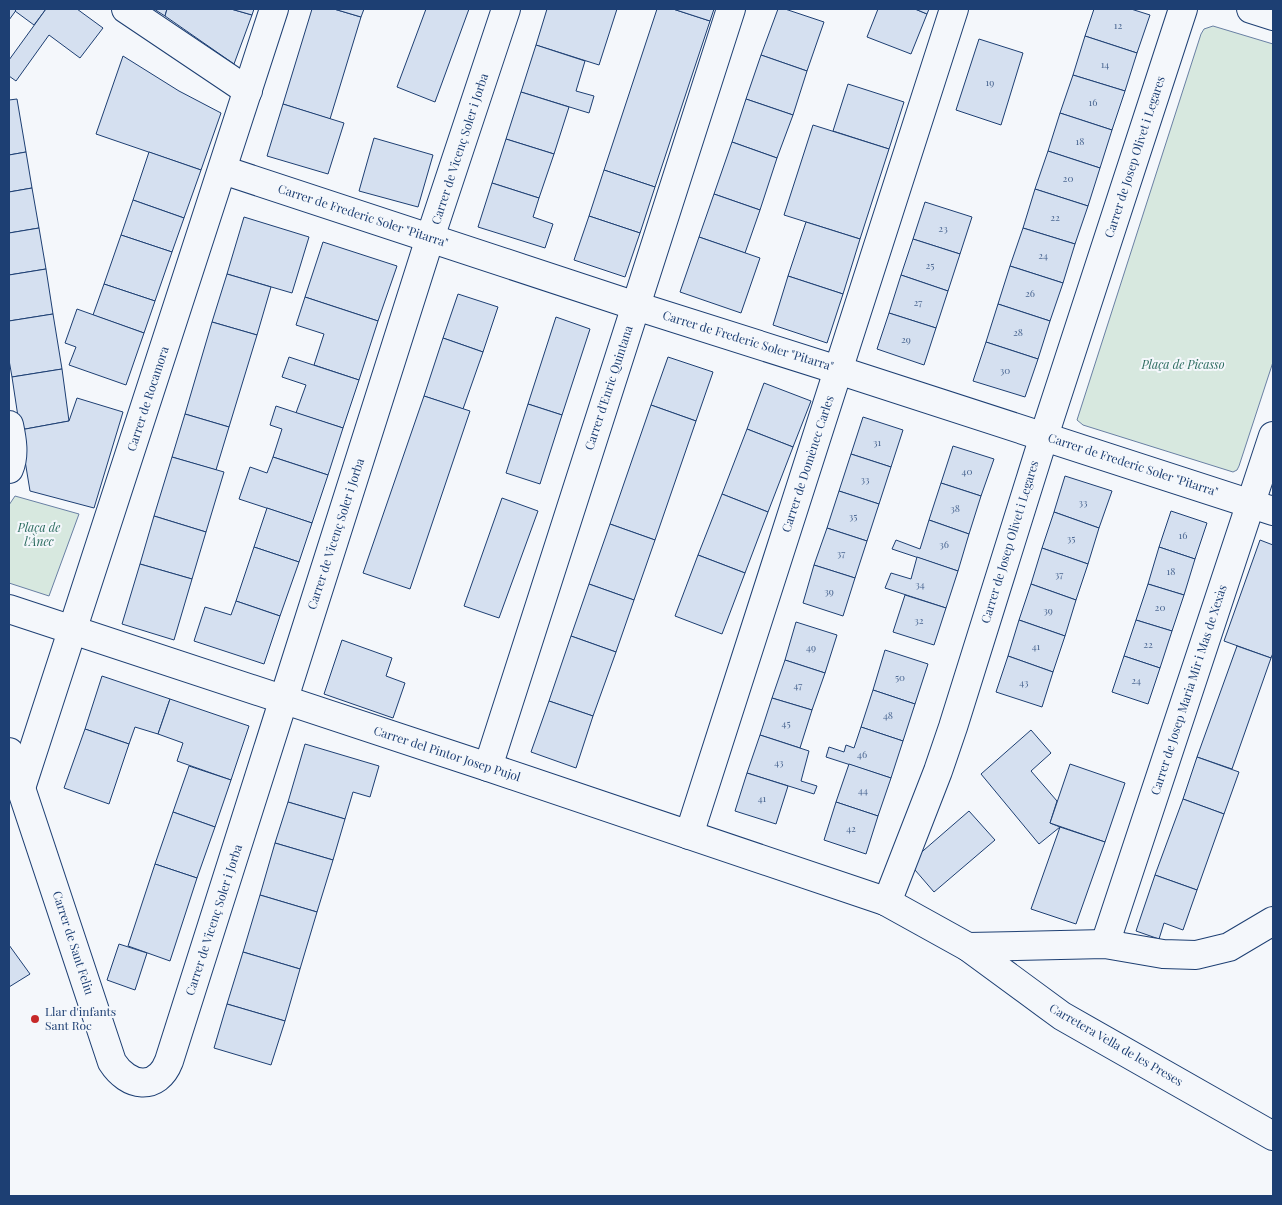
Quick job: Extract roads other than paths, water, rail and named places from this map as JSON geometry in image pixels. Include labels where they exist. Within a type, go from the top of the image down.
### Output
[{"type":"street","points":[[126,9],[248,91]]},
{"type":"street","name":"Carrer de Rocamora","points":[[21,788],[274,9]]},
{"type":"street","name":"Carrer de Vicenç Soler i Jorba","points":[[169,1061],[430,238],[506,9]]},
{"type":"street","name":"Carrer d'Enric Quintana","points":[[488,767],[731,9]]},
{"type":"street","name":"Carrer de Domènec Carles","points":[[690,835],[954,9]]},
{"type":"street","name":"Carrer de Josep Olivet i Legares","points":[[885,901],[891,892],[947,744],[1044,436],[1184,9]]},
{"type":"street","points":[[1251,9],[1273,16]]},
{"type":"street","name":"Carrer de Frederic Soler \"Pitarra\"","points":[[223,170],[636,306],[1262,507]]},
{"type":"street","points":[[9,425],[13,444],[12,462],[9,469]]},
{"type":"street","name":"Carrer de Josep Maria Mir i Mas de Xexàs","points":[[1105,944],[1262,507],[1273,436]]},
{"type":"street","name":"Carrer del Pintor Josep Pujol","points":[[9,609],[488,767],[885,901]]},
{"type":"street","name":"Carrer de Sant Feliu","points":[[9,752],[112,1062],[119,1072],[131,1080],[144,1083],[158,1078],[166,1070],[169,1061]]},
{"type":"street","name":"Carretera Vella de les Preses","points":[[885,901],[968,947],[1062,1016],[1273,1136]]},
{"type":"street","points":[[968,947],[1105,944],[1163,954],[1196,955],[1230,947],[1273,921]]},
{"type":"place","name":"Llar d'infants Sant Roc","points":[[35,1019]]},
{"type":"park label","name":"Plaça de Picasso","points":[[1183,365]]},
{"type":"park label","name":"Plaça de l'Ànec","points":[[39,535]]}]
